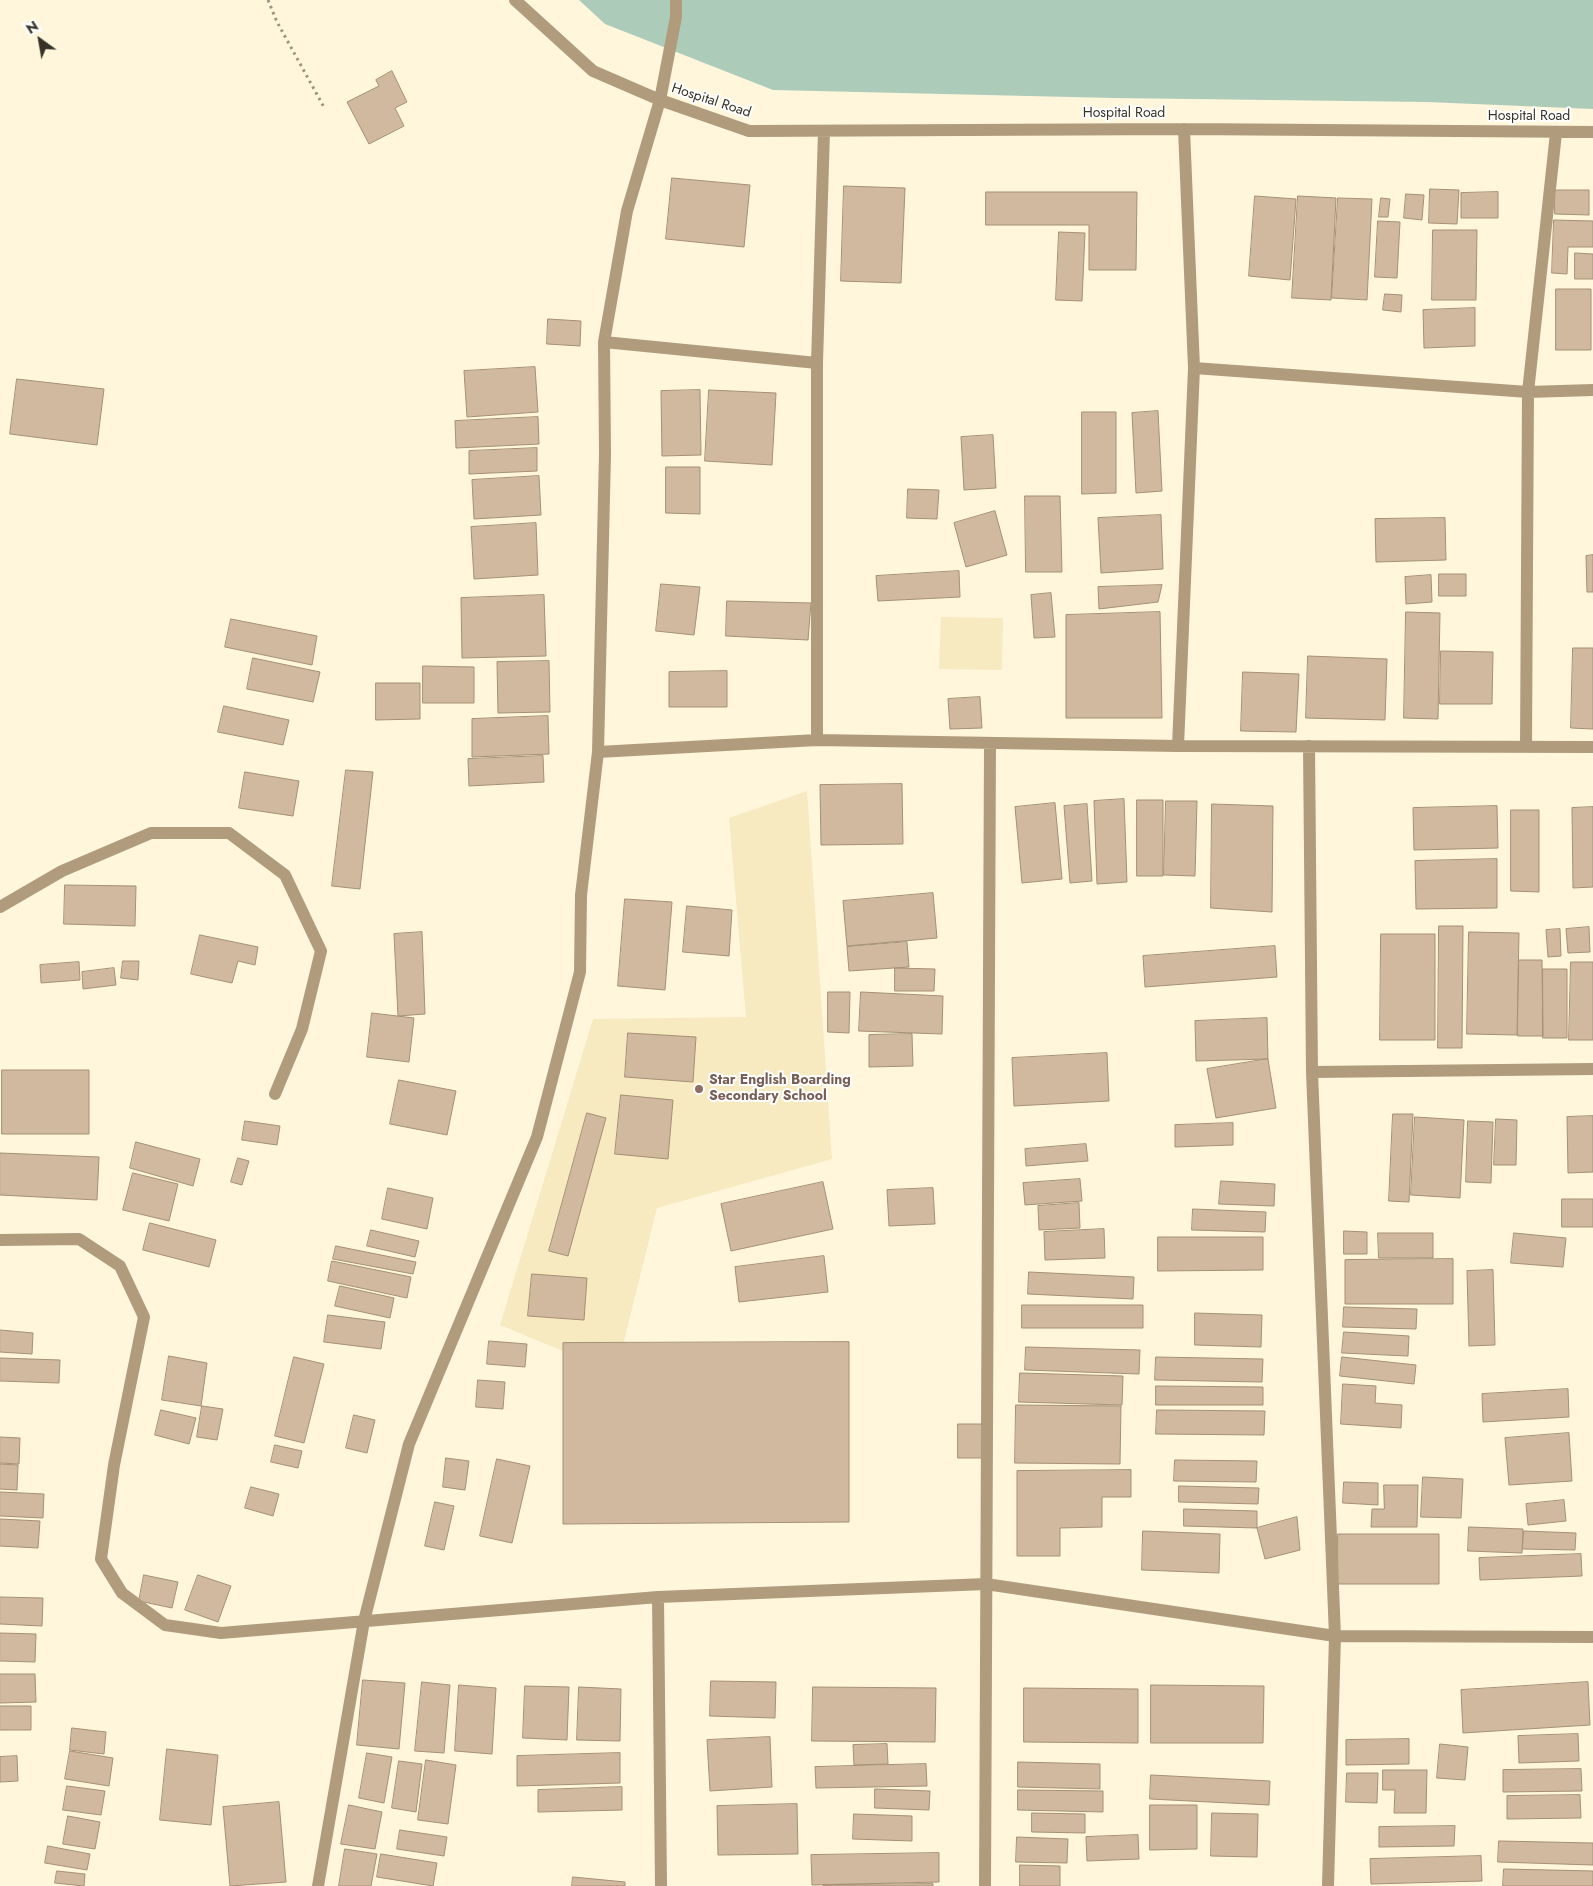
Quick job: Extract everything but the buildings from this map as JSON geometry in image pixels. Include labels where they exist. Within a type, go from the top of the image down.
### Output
[{"type":"street","name":"Hospital Road","points":[[515,0],[592,71],[660,100],[749,131],[1184,129],[1593,132]]},
{"type":"street","points":[[318,1886],[364,1621],[409,1444],[539,1128],[580,972],[581,895],[598,752],[605,454],[604,342],[627,211],[660,100],[676,17],[676,0]]},
{"type":"street","points":[[1178,746],[1194,368],[1184,129]]},
{"type":"street","points":[[817,740],[817,363],[824,131]]},
{"type":"street","points":[[1526,746],[1528,392],[1556,133]]},
{"type":"street","points":[[604,342],[817,363]]},
{"type":"street","points":[[1194,368],[1528,392],[1593,390]]},
{"type":"street","points":[[598,752],[817,740],[1178,746],[1593,747]]},
{"type":"street","points":[[985,1886],[990,744]]},
{"type":"street","points":[[1309,746],[1312,1072],[1335,1636],[1328,1886]]},
{"type":"street","points":[[0,907],[62,871],[151,833],[229,833],[285,875],[321,951],[302,1029],[275,1094]]},
{"type":"street","points":[[1312,1072],[1593,1069]]},
{"type":"street","points":[[0,1240],[79,1239],[120,1266],[144,1317],[114,1465],[101,1560],[122,1593],[165,1625],[221,1633],[658,1597],[986,1584],[1335,1636],[1593,1637]]},
{"type":"street","points":[[658,1597],[661,1886]]},
{"type":"path","points":[[268,0],[277,22],[325,109]]},
{"type":"shaded area","points":[[941,617],[1003,618],[1002,670],[939,669]]},
{"type":"shaded area","name":"Star English Boarding Secondary School","points":[[807,791],[832,1159],[657,1208],[616,1373],[500,1325],[593,1019],[746,1017],[729,818]]},
{"type":"green space","points":[[579,0],[1593,0],[1593,109],[1427,102],[1113,98],[773,90],[605,24]]},
{"type":"place","name":"Star English Boarding Secondary School","points":[[699,1089]]}]
